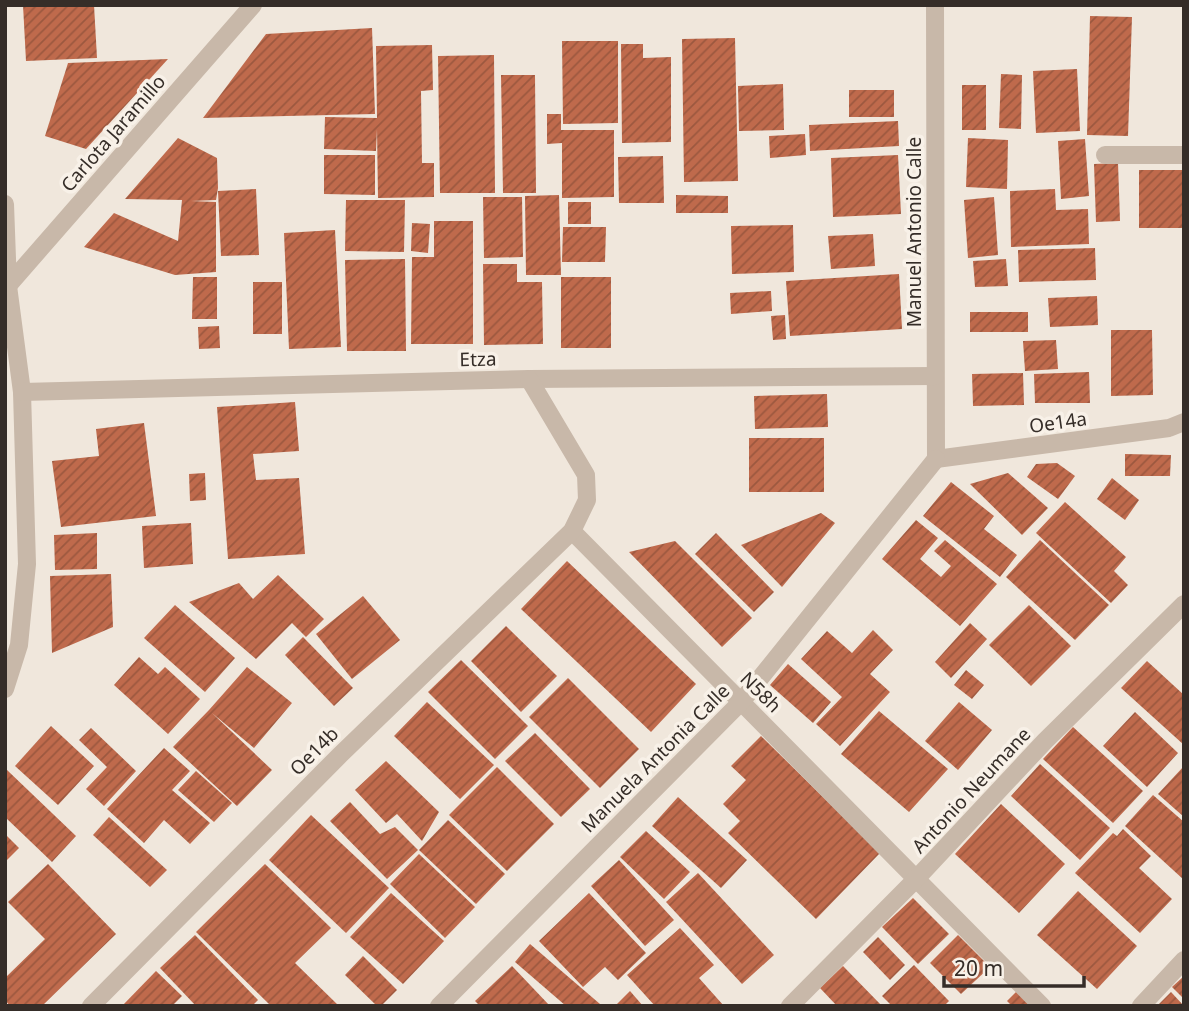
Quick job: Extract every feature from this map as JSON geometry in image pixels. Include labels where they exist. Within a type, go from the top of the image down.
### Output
[{"type":"street","name":"Carlota Jaramillo","points":[[7,287],[253,5]]},
{"type":"street","name":"Manuel Antonio Calle","points":[[935,5],[936,459]]},
{"type":"street","points":[[1105,155],[1184,155]]},
{"type":"street","points":[[5,204],[7,287],[22,392],[27,564],[19,645],[5,689]]},
{"type":"street","name":"Etza","points":[[22,392],[529,379],[935,376]]},
{"type":"street","points":[[529,379],[586,475],[587,500],[572,531]]},
{"type":"street","name":"Oe14a","points":[[936,459],[1169,428],[1184,422]]},
{"type":"street","name":"Manuela Antonia Calle","points":[[439,1006],[741,702],[936,459]]},
{"type":"street","name":"N58h","points":[[572,531],[1042,1006]]},
{"type":"street","name":"Oe14b","points":[[91,1006],[340,755],[572,531]]},
{"type":"street","name":"Antonio Neumane","points":[[790,1006],[916,879],[1045,741],[1184,604]]},
{"type":"street","points":[[1140,1006],[1184,960]]},
{"type":"building","points":[[23,5],[94,5],[97,58],[26,61]]},
{"type":"building","points":[[1090,16],[1132,17],[1128,136],[1087,135]]},
{"type":"building","points":[[372,28],[375,114],[203,118],[266,34]]},
{"type":"building","points":[[735,38],[738,181],[684,182],[682,39]]},
{"type":"building","points":[[562,41],[618,41],[618,123],[563,124]]},
{"type":"building","points":[[621,44],[643,44],[643,58],[671,57],[671,142],[622,143]]},
{"type":"building","points":[[432,45],[433,90],[421,91],[422,163],[434,163],[434,197],[378,198],[377,129],[376,151],[324,149],[325,117],[377,118],[376,46]]},
{"type":"building","points":[[494,55],[495,193],[440,193],[438,56]]},
{"type":"building","points":[[168,59],[86,149],[45,136],[68,63]]},
{"type":"building","points":[[1077,69],[1080,131],[1036,133],[1033,71]]},
{"type":"building","points":[[1001,74],[1022,75],[1021,129],[999,128]]},
{"type":"building","points":[[501,75],[535,75],[536,193],[503,193]]},
{"type":"building","points":[[783,84],[784,130],[739,131],[738,86]]},
{"type":"building","points":[[962,85],[986,85],[986,130],[962,130]]},
{"type":"building","points":[[849,90],[894,90],[894,117],[849,117]]},
{"type":"building","points":[[547,114],[561,114],[561,130],[614,130],[614,197],[562,198],[562,143],[547,144]]},
{"type":"building","points":[[898,121],[899,146],[810,151],[809,125]]},
{"type":"building","points":[[805,134],[806,155],[770,158],[769,136]]},
{"type":"building","points":[[178,138],[217,158],[216,200],[191,201],[216,202],[216,272],[175,275],[84,247],[114,213],[178,241],[182,200],[125,199]]},
{"type":"building","points":[[968,138],[1008,140],[1007,189],[966,187]]},
{"type":"building","points":[[1085,139],[1089,196],[1061,199],[1058,141]]},
{"type":"building","points":[[324,155],[375,155],[375,195],[324,194]]},
{"type":"building","points":[[898,155],[901,214],[833,217],[831,158]]},
{"type":"building","points":[[663,156],[664,203],[619,203],[618,157]]},
{"type":"building","points":[[1118,163],[1120,221],[1096,222],[1094,164]]},
{"type":"building","points":[[1139,170],[1182,170],[1182,228],[1139,228]]},
{"type":"building","points":[[256,189],[259,255],[221,256],[218,191]]},
{"type":"building","points":[[1055,189],[1056,210],[1088,209],[1089,244],[1011,247],[1010,191]]},
{"type":"building","points":[[559,195],[561,275],[526,275],[525,196]]},
{"type":"building","points":[[676,195],[728,196],[728,213],[676,213]]},
{"type":"building","points":[[483,197],[522,197],[523,257],[484,258]]},
{"type":"building","points":[[994,197],[998,255],[968,258],[964,200]]},
{"type":"building","points":[[346,200],[405,200],[404,252],[345,251]]},
{"type":"building","points":[[568,202],[591,202],[591,224],[568,224]]},
{"type":"building","points":[[434,221],[473,221],[473,344],[411,344],[412,257],[434,257]]},
{"type":"building","points":[[412,223],[430,224],[428,253],[411,251]]},
{"type":"building","points":[[793,225],[794,272],[732,274],[731,226]]},
{"type":"building","points":[[563,227],[606,227],[605,262],[562,262]]},
{"type":"building","points":[[335,230],[341,347],[289,349],[284,233]]},
{"type":"building","points":[[873,234],[875,266],[831,269],[828,236]]},
{"type":"building","points":[[1095,248],[1096,280],[1019,282],[1018,250]]},
{"type":"building","points":[[405,259],[406,351],[347,351],[345,260]]},
{"type":"building","points":[[1006,259],[1008,286],[975,287],[973,261]]},
{"type":"building","points":[[483,264],[517,264],[517,282],[542,282],[543,344],[484,345]]},
{"type":"building","points":[[899,274],[902,329],[790,336],[786,281]]},
{"type":"building","points":[[193,277],[217,277],[217,319],[192,319]]},
{"type":"building","points":[[561,277],[611,277],[611,348],[561,348]]},
{"type":"building","points":[[253,282],[282,282],[282,334],[253,334]]},
{"type":"building","points":[[771,291],[772,311],[731,314],[730,293]]},
{"type":"building","points":[[1097,296],[1098,325],[1050,327],[1048,298]]},
{"type":"building","points":[[970,312],[1028,312],[1028,332],[970,332]]},
{"type":"building","points":[[785,315],[786,339],[773,340],[771,316]]},
{"type":"building","points":[[219,326],[220,348],[199,349],[198,327]]},
{"type":"building","points":[[1111,330],[1152,330],[1153,395],[1111,396]]},
{"type":"building","points":[[1056,340],[1058,369],[1025,371],[1023,341]]},
{"type":"building","points":[[1089,372],[1090,403],[1035,403],[1034,374]]},
{"type":"building","points":[[1023,373],[1024,405],[973,406],[972,374]]},
{"type":"building","points":[[827,394],[828,427],[755,429],[754,396]]},
{"type":"building","points":[[295,402],[299,451],[253,454],[256,480],[299,478],[305,554],[228,559],[217,407]]},
{"type":"building","points":[[144,423],[156,516],[61,527],[52,461],[99,456],[96,429]]},
{"type":"building","points":[[749,438],[824,438],[824,492],[749,492]]},
{"type":"building","points":[[1125,454],[1171,455],[1170,476],[1125,476]]},
{"type":"building","points":[[1057,463],[1075,476],[1058,499],[1027,477],[1036,464]]},
{"type":"building","points":[[205,473],[206,500],[190,501],[189,474]]},
{"type":"building","points":[[1008,473],[1048,508],[1022,535],[970,484]]},
{"type":"building","points":[[1112,478],[1139,500],[1125,520],[1097,499]]},
{"type":"building","points":[[951,482],[994,516],[984,529],[1017,555],[1000,577],[923,516]]},
{"type":"building","points":[[1065,502],[1126,557],[1114,571],[1128,585],[1111,603],[1036,533]]},
{"type":"building","points":[[821,513],[835,523],[782,587],[741,545]]},
{"type":"building","points":[[916,520],[938,538],[920,559],[941,577],[951,566],[934,551],[945,540],[997,584],[960,626],[882,559]]},
{"type":"building","points":[[191,523],[193,564],[144,568],[142,526]]},
{"type":"building","points":[[97,533],[97,569],[55,570],[54,535]]},
{"type":"building","points":[[716,533],[774,592],[754,612],[695,554]]},
{"type":"building","points":[[1040,540],[1109,605],[1075,640],[1006,577]]},
{"type":"building","points":[[675,541],[752,618],[722,647],[629,552]]},
{"type":"building","points":[[567,561],[696,684],[651,732],[521,609]]},
{"type":"building","points":[[111,574],[113,627],[52,653],[50,576]]},
{"type":"building","points":[[278,575],[324,619],[306,637],[292,623],[256,659],[189,602],[239,583],[253,599]]},
{"type":"building","points":[[363,596],[400,640],[352,679],[316,634]]},
{"type":"building","points":[[175,605],[235,658],[205,692],[144,638]]},
{"type":"building","points":[[1029,605],[1071,646],[1031,686],[989,645]]},
{"type":"building","points":[[970,623],[987,639],[951,678],[935,662]]},
{"type":"building","points":[[506,626],[557,676],[521,712],[471,661]]},
{"type":"building","points":[[873,630],[893,650],[870,674],[890,692],[840,746],[816,724],[842,697],[801,659],[827,631],[852,653]]},
{"type":"building","points":[[303,637],[353,688],[334,706],[285,655]]},
{"type":"building","points":[[139,657],[158,674],[165,667],[200,699],[168,734],[114,685]]},
{"type":"building","points":[[461,660],[528,726],[495,759],[428,692]]},
{"type":"building","points":[[1147,661],[1184,695],[1184,745],[1121,688]]},
{"type":"building","points":[[788,664],[831,702],[813,723],[770,685]]},
{"type":"building","points":[[247,667],[292,703],[254,748],[212,713],[272,770],[237,806],[173,747]]},
{"type":"building","points":[[966,670],[984,685],[972,699],[954,685]]},
{"type":"building","points":[[568,678],[639,749],[600,788],[529,717]]},
{"type":"building","points":[[427,702],[494,765],[460,799],[394,736]]},
{"type":"building","points":[[959,702],[992,730],[958,770],[925,741]]},
{"type":"building","points":[[879,711],[948,769],[909,812],[841,754]]},
{"type":"building","points":[[1135,712],[1178,753],[1147,787],[1103,746]]},
{"type":"building","points":[[51,726],[94,766],[58,805],[15,766]]},
{"type":"building","points":[[1073,727],[1143,791],[1113,823],[1043,759]]},
{"type":"building","points":[[91,728],[136,771],[104,806],[86,789],[107,767],[79,740]]},
{"type":"building","points":[[535,733],[590,789],[561,817],[505,761]]},
{"type":"building","points":[[761,736],[880,853],[816,919],[728,833],[740,821],[723,804],[746,780],[731,766]]},
{"type":"building","points":[[164,748],[190,771],[172,790],[210,823],[190,844],[164,820],[144,843],[107,809]]},
{"type":"building","points":[[386,761],[439,812],[422,841],[397,814],[386,823],[355,790]]},
{"type":"building","points":[[1040,764],[1110,828],[1080,860],[1011,796]]},
{"type":"building","points":[[1184,766],[1184,817],[1158,794]]},
{"type":"building","points":[[497,767],[554,824],[507,871],[449,815]]},
{"type":"building","points":[[7,770],[76,836],[52,862],[5,817]]},
{"type":"building","points":[[196,771],[232,803],[214,822],[178,790]]},
{"type":"building","points":[[1153,795],[1184,822],[1184,880],[1125,826]]},
{"type":"building","points":[[678,797],[747,860],[721,888],[652,826]]},
{"type":"building","points":[[350,802],[380,834],[395,827],[418,850],[387,879],[330,821]]},
{"type":"building","points":[[1001,804],[1065,864],[1019,913],[955,854]]},
{"type":"building","points":[[311,815],[389,888],[346,933],[269,860]]},
{"type":"building","points":[[109,817],[167,870],[150,887],[93,835]]},
{"type":"building","points":[[448,820],[505,874],[476,904],[419,850]]},
{"type":"building","points":[[1123,829],[1151,856],[1139,868],[1172,899],[1140,933],[1075,873],[1113,833],[1117,836]]},
{"type":"building","points":[[646,831],[690,872],[664,899],[620,857]]},
{"type":"building","points":[[5,834],[19,848],[5,862]]},
{"type":"building","points":[[419,854],[475,907],[445,938],[390,884]]},
{"type":"building","points":[[619,860],[674,920],[645,946],[591,886]]},
{"type":"building","points":[[48,864],[116,934],[42,1006],[10,1006],[5,1000],[5,978],[45,939],[8,902]]},
{"type":"building","points":[[265,864],[331,928],[295,963],[339,1006],[271,1006],[196,932]]},
{"type":"building","points":[[698,873],[774,955],[742,984],[666,902]]},
{"type":"building","points":[[1078,891],[1137,946],[1097,989],[1037,935]]},
{"type":"building","points":[[391,893],[444,941],[403,984],[350,937]]},
{"type":"building","points":[[589,893],[646,953],[618,980],[605,967],[583,987],[539,941]]},
{"type":"building","points":[[913,898],[949,934],[918,964],[882,927]]},
{"type":"building","points":[[680,928],[714,965],[699,978],[724,1006],[655,1006],[627,975]]},
{"type":"building","points":[[195,935],[258,1000],[252,1006],[196,1006],[160,968]]},
{"type":"building","points":[[958,935],[990,967],[961,994],[930,963]]},
{"type":"building","points":[[878,937],[905,965],[890,980],[863,952]]},
{"type":"building","points":[[530,944],[600,1004],[566,1006],[515,962]]},
{"type":"building","points":[[363,956],[397,990],[381,1006],[377,1006],[345,975]]},
{"type":"building","points":[[914,965],[949,1001],[944,1006],[892,1006],[882,996]]},
{"type":"building","points":[[512,966],[550,1006],[480,1006],[475,1001]]},
{"type":"building","points":[[843,966],[882,1006],[837,1006],[820,988]]},
{"type":"building","points":[[156,971],[182,996],[172,1006],[122,1006]]},
{"type":"building","points":[[1184,976],[1184,999],[1172,987]]},
{"type":"building","points":[[1027,981],[1051,1006],[1012,1006],[1007,1001]]},
{"type":"building","points":[[630,991],[643,1006],[615,1006]]},
{"type":"building","points":[[1171,992],[1184,1006],[1157,1006]]}]
